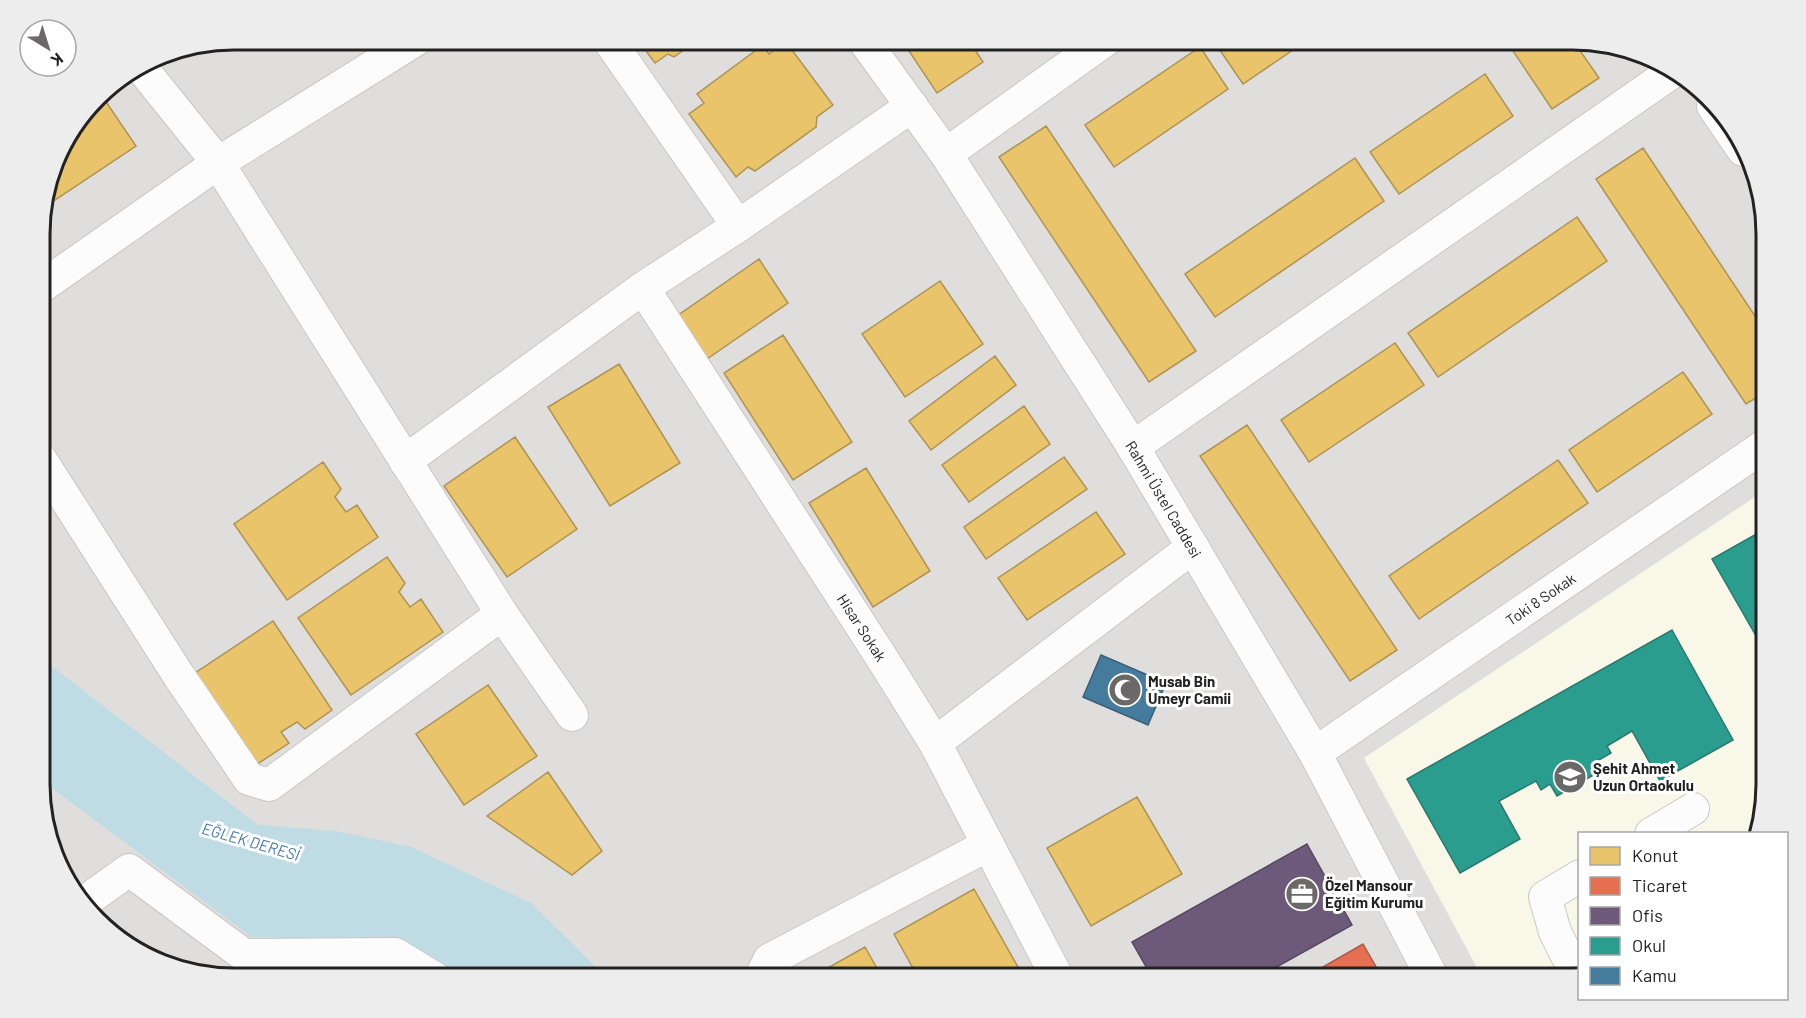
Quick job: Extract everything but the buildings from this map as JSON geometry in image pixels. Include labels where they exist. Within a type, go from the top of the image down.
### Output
[{"type":"street","points":[[50,281],[218,163],[399,50]]},
{"type":"street","points":[[616,50],[738,226]]},
{"type":"street","name":"Rahmi Üstel Caddesi","points":[[872,50],[946,154],[1133,447],[1315,753],[1427,968]]},
{"type":"street","points":[[946,154],[1092,50]]},
{"type":"street","points":[[145,72],[218,163],[502,615],[572,715]]},
{"type":"street","points":[[1133,447],[1667,75]]},
{"type":"street","points":[[405,461],[643,288],[738,226],[912,106]]},
{"type":"street","name":"Hisar Sokak","points":[[643,288],[880,655],[934,743],[1052,968]]},
{"type":"street","name":"Toki 8 Sokak","points":[[1315,753],[1756,452]]},
{"type":"street","points":[[50,474],[179,676],[249,779],[269,785],[502,615]]},
{"type":"street","points":[[934,743],[1193,547]]},
{"type":"street","points":[[1654,832],[1693,809]]},
{"type":"street","points":[[765,968],[769,960],[988,845]]},
{"type":"street","points":[[89,898],[129,870],[244,955],[395,954],[418,968]]},
{"type":"street","points":[[1578,877],[1545,897],[1555,932],[1567,956],[1578,963]]},
{"type":"shaded area","points":[[233,50],[1573,50],[1597,51],[1643,63],[1685,87],[1719,121],[1743,163],[1753,197],[1756,221],[1756,797],[1750,832],[1578,832],[1578,968],[233,968],[209,967],[163,955],[121,931],[95,906],[80,887],[63,855],[51,809],[50,233],[51,209],[59,174],[80,131],[112,95],[131,80],[163,63],[209,51]]},
{"type":"shaded area","name":"Şehit Ahmet Uzun Ortaokulu","points":[[1756,496],[1756,797],[1750,832],[1578,832],[1578,968],[1477,968],[1364,758]]},
{"type":"water","name":"EĞLEK DERESİ","points":[[50,665],[258,825],[336,831],[411,847],[531,903],[597,968],[445,968],[399,941],[252,937],[50,787]]},
{"type":"place","name":"Musab Bin Umeyr Camii","points":[[1125,690]]},
{"type":"place","name":"Şehit Ahmet Uzun Ortaokulu","points":[[1570,777]]},
{"type":"place","name":"Özel Mansour Eğitim Kurumu","points":[[1302,894]]}]
